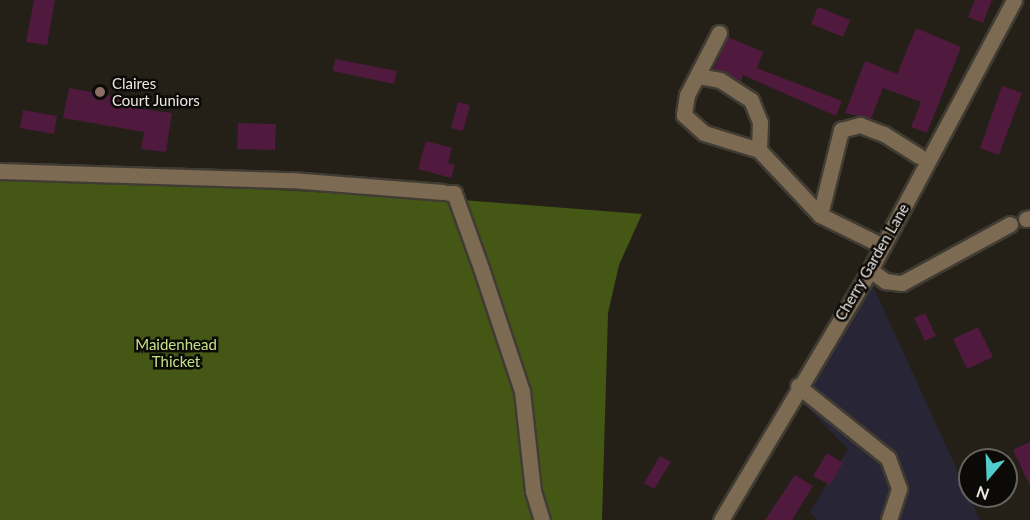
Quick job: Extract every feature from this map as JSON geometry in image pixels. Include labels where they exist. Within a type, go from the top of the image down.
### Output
[{"type":"street","name":"Cherry Garden Lane","points":[[721,520],[798,386],[870,270],[1014,0]]},
{"type":"street","points":[[719,33],[687,95],[684,115],[704,133],[759,150],[820,215],[883,246]]},
{"type":"street","points":[[698,76],[720,80],[751,100],[760,122],[759,150]]},
{"type":"street","points":[[820,215],[841,130],[860,125],[884,134],[919,156]]},
{"type":"street","points":[[0,171],[291,180],[454,193],[522,392],[533,491],[542,520]]},
{"type":"street","points":[[870,270],[885,280],[902,283],[1010,224]]},
{"type":"street","points":[[798,386],[888,458],[899,489],[889,520]]},
{"type":"shaded area","points":[[872,284],[958,472],[958,508],[975,508],[980,520],[817,520],[810,512],[848,449],[799,399]]},
{"type":"green space","name":"Maidenhead Thicket","points":[[0,175],[462,200],[642,214],[619,265],[608,313],[602,520],[0,520]]},
{"type":"building","points":[[34,0],[55,0],[47,45],[26,42]]},
{"type":"building","points":[[975,0],[992,0],[983,23],[968,17]]},
{"type":"building","points":[[818,7],[850,20],[843,37],[811,24]]},
{"type":"building","points":[[916,28],[961,47],[927,133],[911,127],[921,102],[883,88],[871,119],[845,113],[865,61],[897,74]]},
{"type":"building","points":[[728,37],[763,52],[757,68],[842,101],[836,116],[743,75],[741,82],[714,69]]},
{"type":"building","points":[[335,59],[397,71],[394,84],[333,71]]},
{"type":"building","points":[[1002,86],[1022,93],[999,155],[980,148]]},
{"type":"building","points":[[69,88],[136,100],[135,108],[172,113],[166,152],[141,149],[144,132],[63,118]]},
{"type":"building","points":[[458,102],[470,105],[463,131],[451,128]]},
{"type":"building","points":[[23,110],[57,116],[54,134],[20,128]]},
{"type":"building","points":[[238,123],[276,124],[275,150],[237,149]]},
{"type":"building","points":[[426,141],[452,148],[448,163],[455,165],[451,178],[418,169]]},
{"type":"building","points":[[925,313],[936,336],[925,341],[914,318]]},
{"type":"building","points":[[978,327],[993,357],[967,369],[953,339]]},
{"type":"building","points":[[1030,442],[1030,486],[1018,461],[1017,448]]},
{"type":"building","points":[[827,453],[843,463],[830,485],[813,476]]},
{"type":"building","points":[[660,456],[671,462],[654,489],[644,483]]},
{"type":"building","points":[[795,475],[813,486],[792,520],[765,520]]},
{"type":"place","name":"Claires Court Juniors","points":[[100,92]]}]
